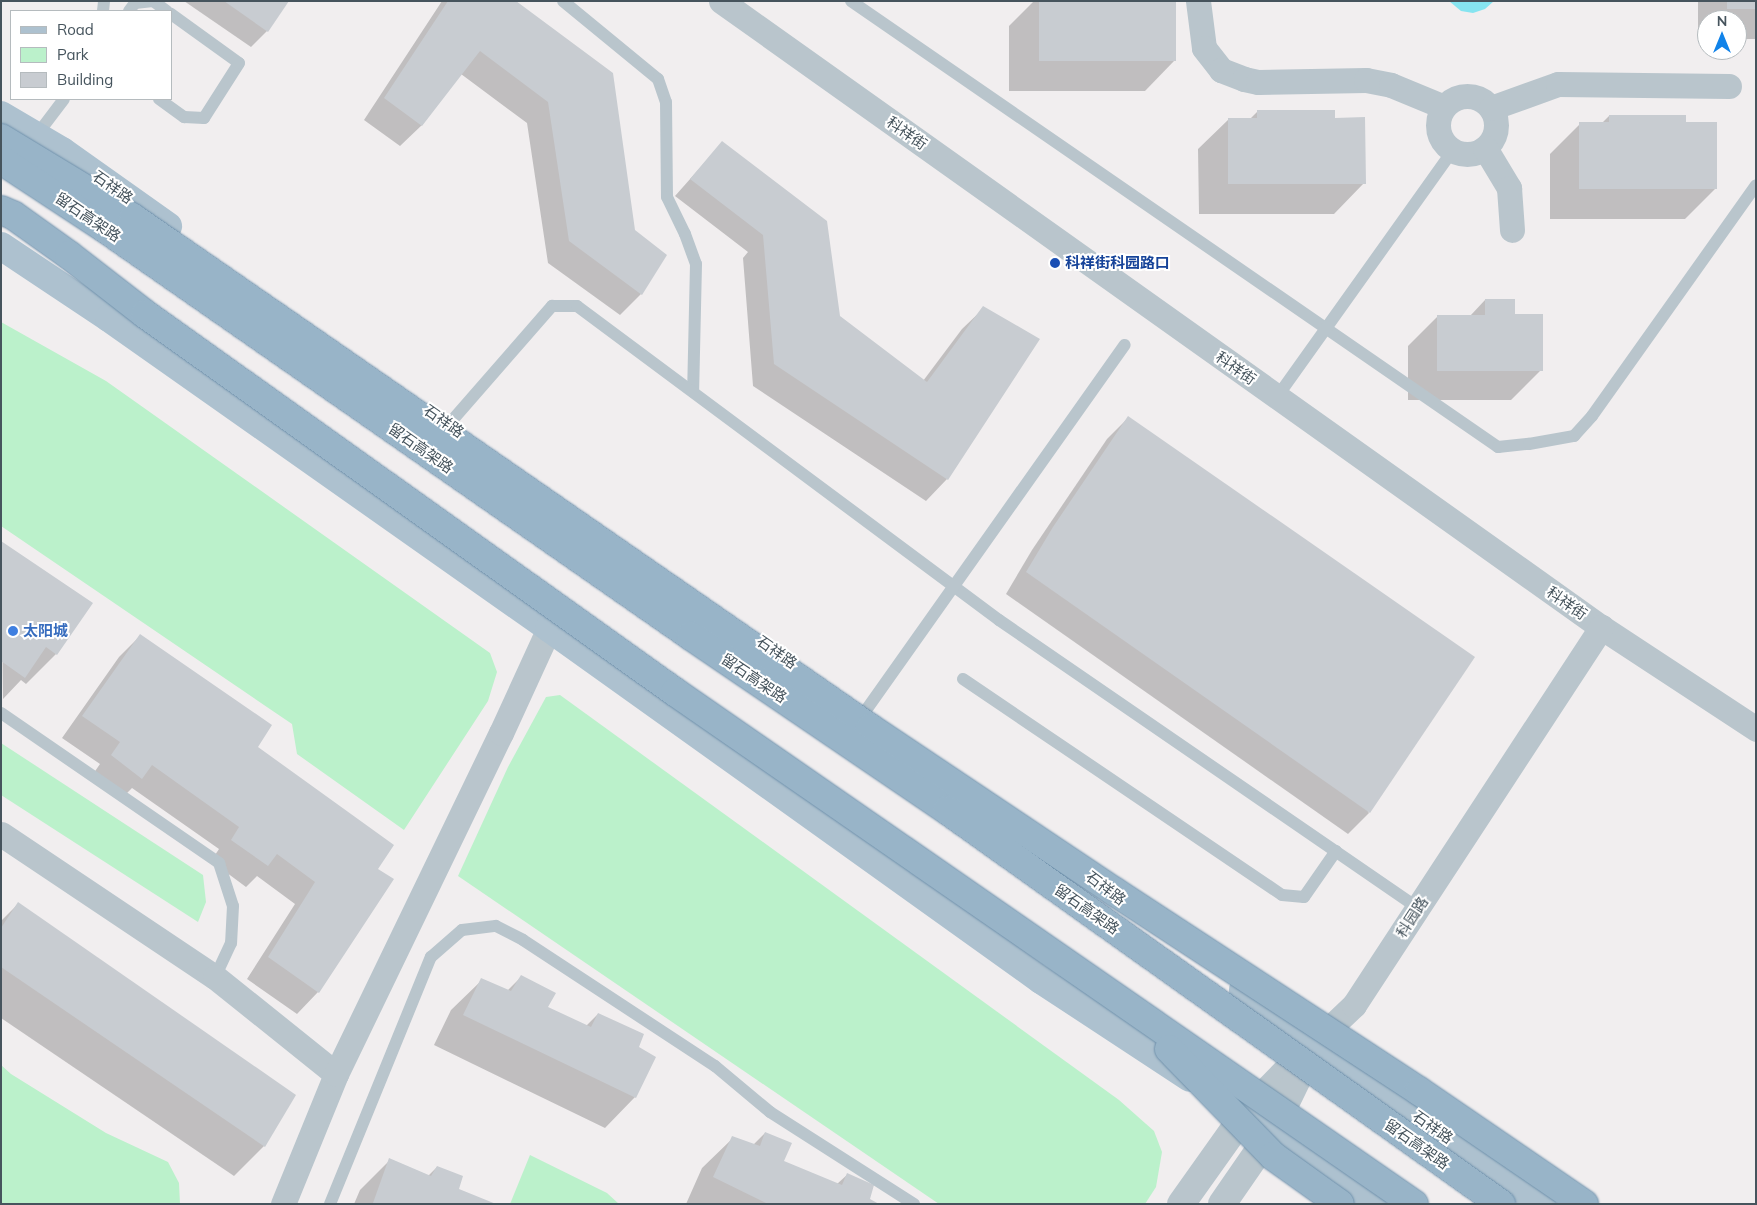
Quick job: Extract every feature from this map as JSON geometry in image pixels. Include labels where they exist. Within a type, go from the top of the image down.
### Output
[{"type":"highway","points":[[1,138],[133,218],[870,728],[1115,892],[1419,1090],[1584,1204]]},
{"type":"highway","name":"留石高架路","points":[[1,160],[111,232],[691,636],[947,810],[1501,1204]]},
{"type":"highway","points":[[1,210],[13,215],[70,255],[145,314],[675,692],[1414,1204]]},
{"type":"highway","points":[[1126,1005],[1273,1156],[1340,1204]]},
{"type":"main road","name":"石祥路","points":[[1,115],[62,151],[449,424],[957,778],[1314,1043],[1542,1204]]},
{"type":"main road","points":[[1,246],[117,324],[549,628],[1041,980],[1244,1114],[1373,1204]]},
{"type":"street","name":"科祥街","points":[[721,1],[1601,627],[1756,729]]},
{"type":"street","points":[[1198,1],[1204,48],[1221,70],[1244,80],[1258,82],[1366,80],[1391,85],[1444,107]]},
{"type":"street","points":[[1491,108],[1558,84],[1728,86]]},
{"type":"street","points":[[1464,95],[1480,98],[1491,108],[1496,122],[1494,136],[1485,148],[1472,154],[1457,153],[1444,144],[1438,129],[1439,113],[1449,100],[1464,95]]},
{"type":"street","points":[[1485,148],[1509,188],[1512,230]]},
{"type":"street","name":"科园路","points":[[1222,1204],[1271,1133],[1314,1043],[1354,1005],[1601,627]]},
{"type":"street","points":[[284,1204],[336,1074],[501,733],[549,628]]},
{"type":"street","points":[[1,834],[215,977],[336,1074]]},
{"type":"street","points":[[1181,1204],[1244,1114],[1314,1043]]},
{"type":"lane","points":[[129,10],[135,3],[153,1],[166,10]]},
{"type":"lane","points":[[563,1],[658,79],[666,102],[667,197],[685,234],[696,264],[693,392]]},
{"type":"lane","points":[[851,1],[1498,447],[1574,436],[1592,416],[1756,185]]},
{"type":"lane","points":[[160,100],[184,117],[204,118],[239,63],[172,15]]},
{"type":"lane","points":[[36,136],[63,100]]},
{"type":"lane","points":[[1277,397],[1453,150]]},
{"type":"lane","points":[[449,424],[552,306],[577,306],[1007,626],[1418,908]]},
{"type":"lane","points":[[864,713],[1124,345]]},
{"type":"lane","points":[[962,679],[1282,895],[1304,898],[1336,851]]},
{"type":"lane","points":[[1,713],[219,863],[233,906],[231,943],[215,977]]},
{"type":"lane","points":[[330,1204],[431,957],[462,930],[496,926],[523,940],[715,1066],[770,1112],[914,1204]]},
{"type":"green space","points":[[1,322],[106,381],[490,653],[497,672],[488,701],[404,830],[297,754],[292,724],[1,526]]},
{"type":"green space","points":[[560,695],[1119,1100],[1154,1131],[1162,1152],[1156,1187],[1145,1204],[939,1204],[458,876],[508,767],[546,697]]},
{"type":"green space","points":[[1,743],[203,875],[206,902],[198,922],[1,795]]},
{"type":"green space","points":[[1,1065],[11,1074],[106,1133],[168,1162],[179,1183],[180,1204],[1,1204]]},
{"type":"green space","points":[[530,1155],[607,1193],[619,1204],[510,1204]]},
{"type":"water","points":[[1449,1],[1494,1],[1485,9],[1473,13],[1461,11]]},
{"type":"building","points":[[224,1],[289,1],[268,32]]},
{"type":"building","points":[[448,1],[516,1],[613,73],[635,230],[667,255],[642,295],[569,241],[548,102],[480,51],[422,126],[384,98]]},
{"type":"building","points":[[1039,1],[1176,1],[1176,61],[1039,61]]},
{"type":"building","points":[[1727,1],[1756,1],[1756,9],[1727,9]]},
{"type":"building","points":[[1257,110],[1335,110],[1335,118],[1365,117],[1366,184],[1228,184],[1228,118],[1257,118]]},
{"type":"building","points":[[1609,115],[1686,115],[1686,122],[1717,122],[1717,189],[1579,189],[1579,122],[1609,122]]},
{"type":"building","points":[[722,141],[827,221],[840,316],[927,382],[983,306],[1040,339],[948,480],[774,364],[763,235],[690,179]]},
{"type":"building","points":[[1485,299],[1515,299],[1515,314],[1543,314],[1543,371],[1437,371],[1437,315],[1485,315]]},
{"type":"building","points":[[1128,416],[1475,657],[1370,813],[1026,572],[1053,527]]},
{"type":"building","points":[[1,541],[93,603],[57,655],[46,647],[25,678],[1,661]]},
{"type":"building","points":[[140,634],[272,725],[258,747],[394,845],[378,869],[394,879],[319,993],[268,957],[315,882],[277,854],[268,866],[231,840],[239,827],[152,765],[142,779],[111,755],[120,742],[82,716]]},
{"type":"building","points":[[18,902],[296,1095],[265,1147],[1,967],[1,928]]},
{"type":"building","points":[[521,975],[556,993],[548,1007],[591,1027],[598,1013],[644,1034],[639,1047],[656,1057],[636,1098],[463,1015],[481,978],[511,991]]},
{"type":"building","points":[[765,1132],[792,1143],[784,1161],[842,1185],[847,1173],[874,1185],[870,1199],[879,1204],[768,1204],[713,1177],[732,1136],[760,1146]]},
{"type":"building","points":[[389,1158],[431,1176],[437,1166],[463,1176],[459,1189],[496,1204],[375,1204],[373,1203]]},
{"type":"place","name":"科祥街科园路口","points":[[1055,263]]},
{"type":"place","name":"太阳城","points":[[13,631]]}]
